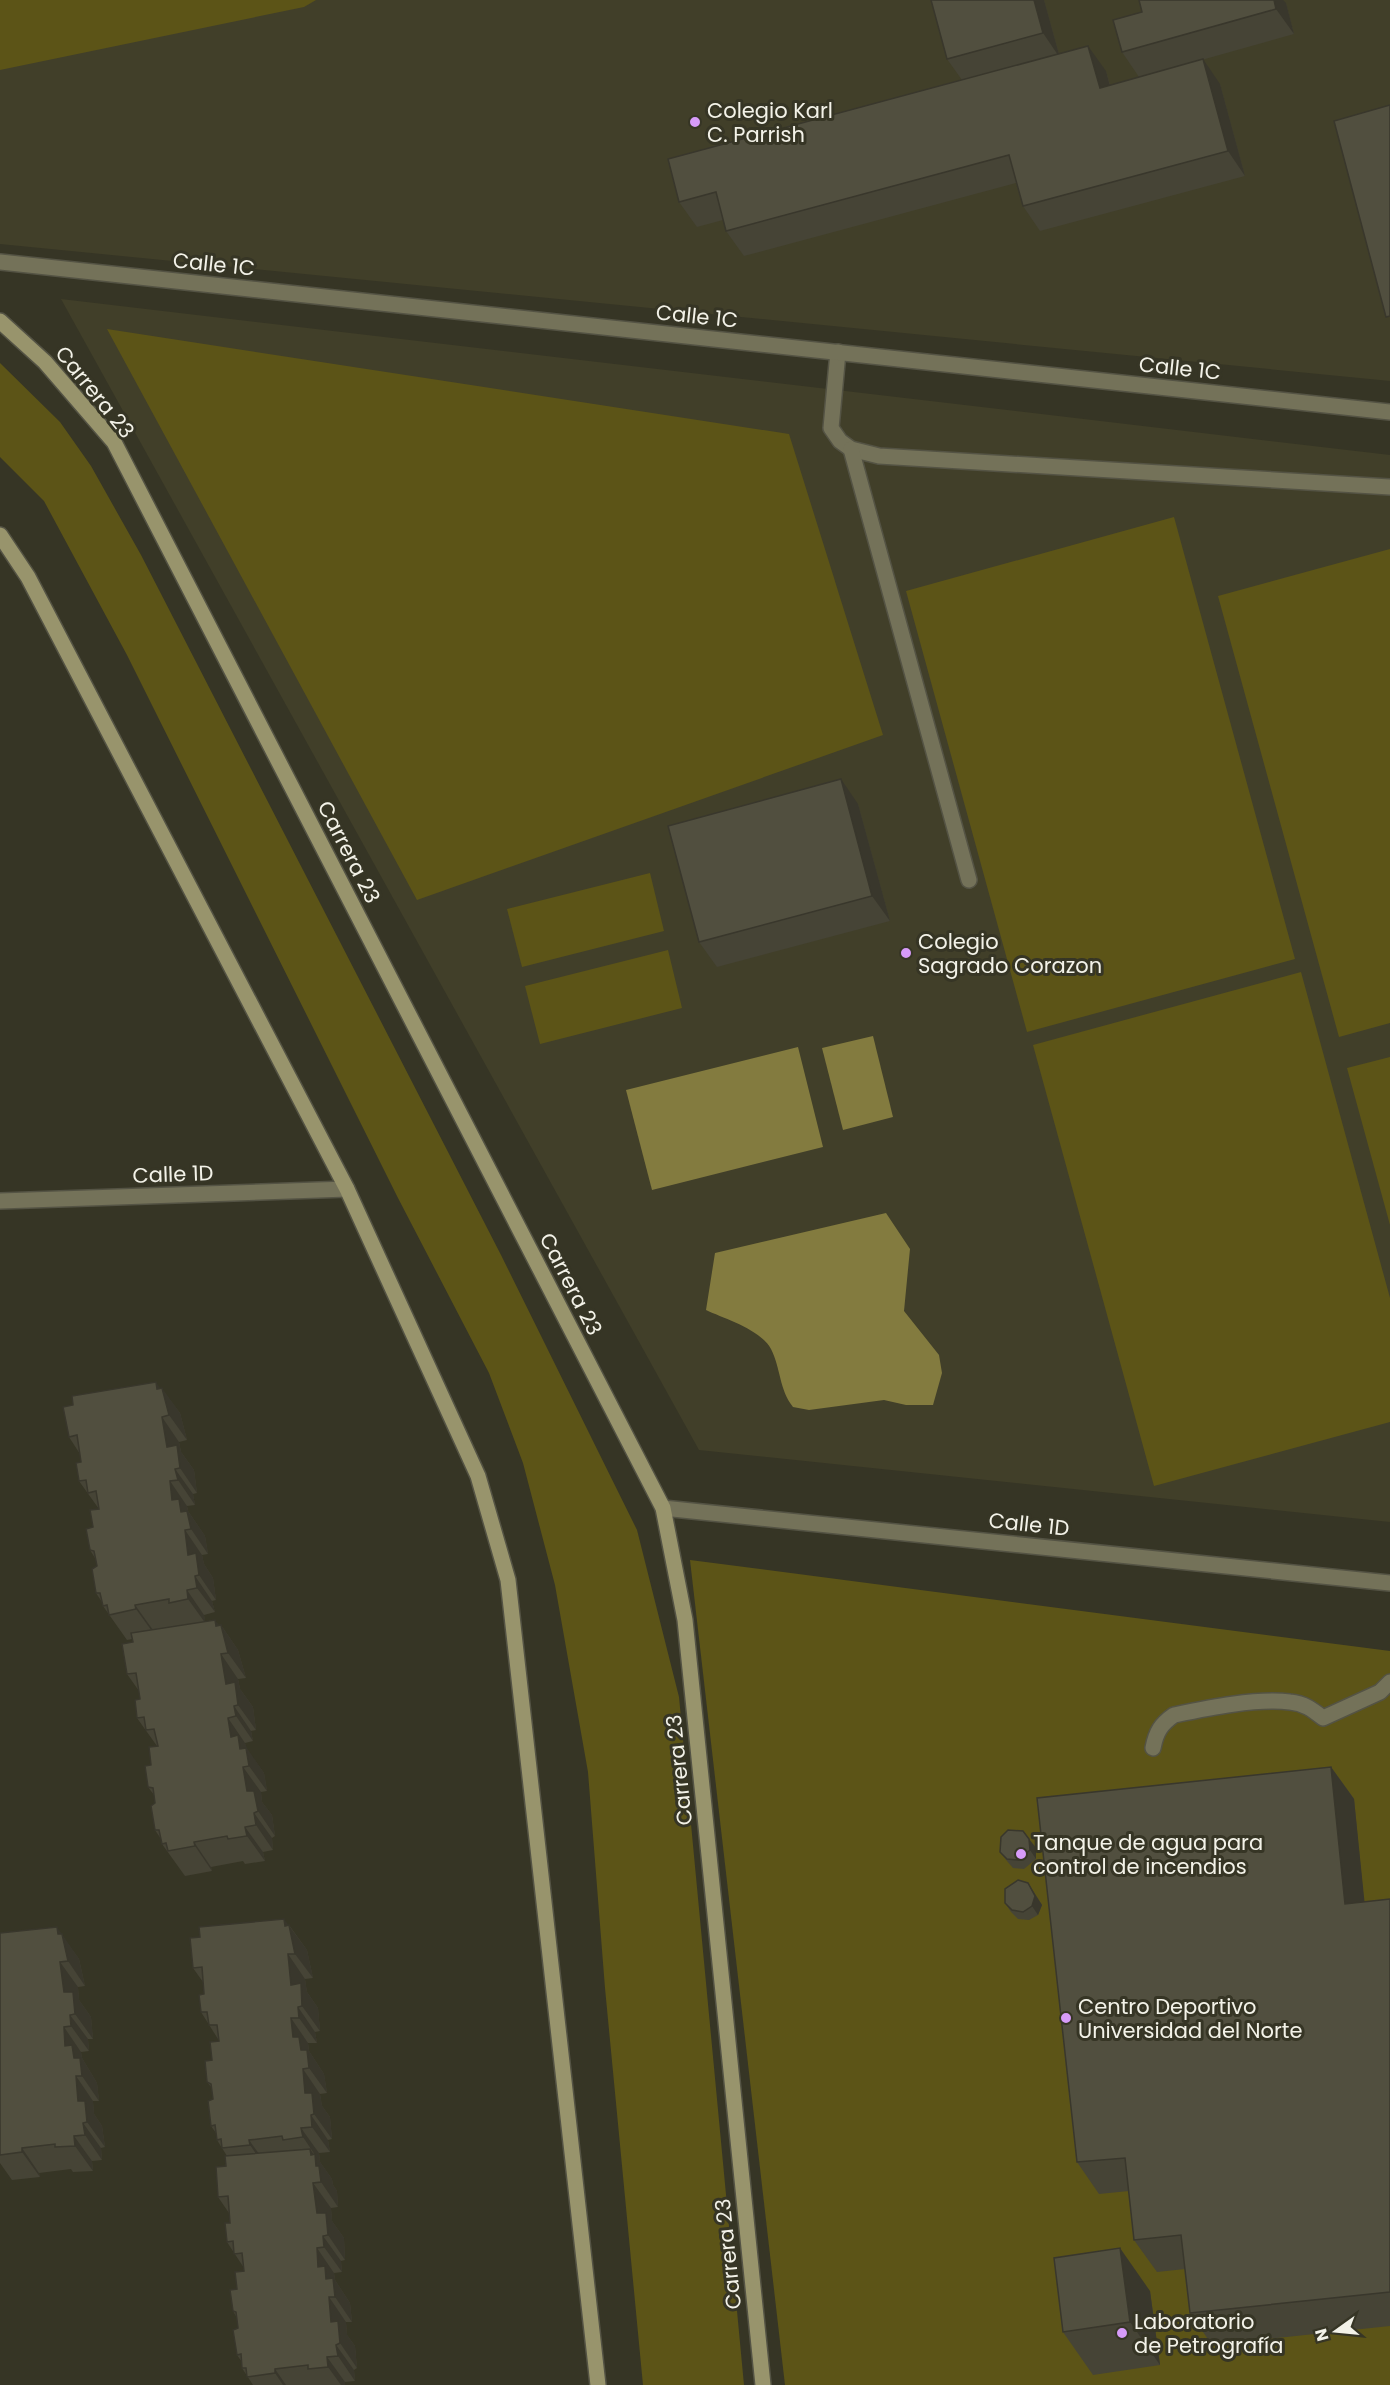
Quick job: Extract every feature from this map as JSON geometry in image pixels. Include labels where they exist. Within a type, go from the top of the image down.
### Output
[{"type":"main road","name":"Carrera 23","points":[[0,321],[45,362],[114,442],[663,1508],[685,1620],[763,2385]]},
{"type":"main road","points":[[0,535],[28,577],[347,1189],[478,1476],[508,1580],[598,2385]]},
{"type":"street","name":"Calle 1C","points":[[0,262],[1390,412]]},
{"type":"street","points":[[838,352],[831,428],[840,441],[851,449],[879,456],[931,461],[1390,487]]},
{"type":"street","points":[[851,449],[969,880]]},
{"type":"street","name":"Calle 1D","points":[[0,1202],[347,1189]]},
{"type":"street","name":"Calle 1D","points":[[663,1508],[1390,1583]]},
{"type":"street","points":[[1153,1748],[1155,1735],[1162,1724],[1174,1714],[1269,1701],[1292,1702],[1309,1707],[1323,1718],[1380,1692],[1390,1682]]},
{"type":"shaded area","name":"Colegio Karl C. Parrish","points":[[0,0],[1390,0],[1390,381],[0,244]]},
{"type":"shaded area","points":[[0,0],[316,0],[304,7],[0,70]]},
{"type":"shaded area","name":"Colegio Sagrado Corazon","points":[[61,299],[1390,455],[1390,1522],[699,1450]]},
{"type":"shaded area","points":[[107,329],[789,434],[883,735],[417,900]]},
{"type":"shaded area","points":[[0,363],[60,422],[91,466],[141,555],[501,1255],[637,1530],[679,1697],[744,2385],[643,2385],[605,1988],[588,1772],[555,1585],[523,1463],[489,1373],[398,1198],[127,655],[44,501],[0,457]]},
{"type":"shaded area","points":[[1174,517],[1295,959],[1027,1032],[906,591]]},
{"type":"shaded area","points":[[1390,549],[1390,1023],[1339,1037],[1218,596]]},
{"type":"shaded area","points":[[650,873],[664,931],[522,967],[507,909]]},
{"type":"shaded area","points":[[668,950],[682,1008],[540,1044],[525,986]]},
{"type":"shaded area","points":[[1301,972],[1390,1298],[1390,1422],[1154,1486],[1033,1045]]},
{"type":"shaded area","points":[[873,1036],[893,1117],[843,1130],[822,1048]]},
{"type":"shaded area","points":[[798,1047],[823,1147],[652,1190],[626,1090]]},
{"type":"shaded area","points":[[1390,1057],[1390,1225],[1347,1068]]},
{"type":"shaded area","points":[[886,1213],[910,1249],[904,1311],[939,1355],[942,1373],[933,1405],[906,1405],[884,1400],[809,1410],[793,1407],[785,1393],[774,1356],[766,1342],[742,1325],[706,1310],[715,1253]]},
{"type":"shaded area","name":"Centro Deportivo Universidad del Norte","points":[[690,1560],[1390,1651],[1390,2385],[785,2385]]},
{"type":"building","points":[[931,0],[1034,0],[1043,33],[947,59]]},
{"type":"building","points":[[1139,0],[1274,0],[1276,9],[1122,52],[1113,20],[1142,12]]},
{"type":"building","points":[[1088,46],[1100,88],[1203,59],[1228,151],[1023,206],[1009,155],[726,231],[716,192],[679,202],[668,159]]},
{"type":"building","points":[[1390,105],[1390,316],[1386,317],[1334,121]]},
{"type":"building","points":[[841,779],[872,896],[699,942],[668,826]]},
{"type":"building","points":[[156,1382],[157,1389],[162,1388],[169,1415],[162,1417],[167,1447],[177,1445],[180,1468],[175,1469],[178,1480],[170,1481],[172,1500],[179,1499],[181,1512],[187,1511],[191,1529],[185,1530],[188,1555],[196,1553],[199,1575],[195,1576],[197,1588],[187,1590],[188,1599],[169,1603],[169,1599],[135,1605],[136,1609],[109,1615],[107,1605],[103,1606],[100,1593],[96,1593],[92,1569],[97,1566],[94,1551],[90,1550],[86,1529],[93,1527],[90,1510],[99,1509],[96,1491],[88,1493],[86,1480],[79,1481],[76,1463],[81,1462],[77,1435],[69,1437],[63,1407],[73,1405],[72,1396]]},
{"type":"building","points":[[215,1620],[216,1626],[221,1625],[228,1653],[221,1654],[226,1684],[235,1682],[238,1705],[234,1706],[236,1716],[228,1718],[231,1737],[238,1735],[240,1749],[246,1748],[249,1766],[243,1767],[247,1791],[254,1791],[258,1811],[254,1813],[256,1825],[245,1827],[247,1836],[228,1839],[227,1836],[194,1842],[195,1846],[168,1851],[166,1843],[162,1844],[159,1830],[155,1830],[151,1806],[155,1803],[153,1788],[148,1787],[145,1766],[151,1765],[149,1747],[158,1746],[154,1729],[146,1730],[144,1717],[137,1718],[135,1700],[140,1699],[136,1673],[127,1674],[122,1644],[133,1642],[131,1633]]},
{"type":"building","points":[[1331,1767],[1345,1904],[1390,1899],[1390,2292],[1190,2313],[1181,2235],[1134,2240],[1125,2158],[1077,2162],[1037,1798]]},
{"type":"building","points":[[1008,1830],[1023,1831],[1029,1839],[1030,1850],[1018,1860],[1007,1859],[1000,1852],[1001,1837]]},
{"type":"building","points":[[1018,1880],[1028,1883],[1035,1896],[1032,1906],[1023,1912],[1012,1910],[1005,1903],[1005,1889]]},
{"type":"building","points":[[284,1919],[285,1926],[289,1925],[295,1954],[288,1954],[291,1985],[301,1983],[302,2006],[298,2007],[299,2018],[291,2018],[293,2037],[299,2037],[301,2050],[307,2050],[309,2068],[303,2069],[305,2093],[312,2093],[314,2114],[311,2115],[312,2127],[301,2128],[303,2137],[283,2140],[282,2136],[249,2140],[250,2145],[222,2148],[221,2139],[217,2140],[215,2125],[211,2126],[208,2101],[213,2099],[211,2084],[207,2082],[205,2061],[212,2060],[210,2042],[219,2041],[217,2025],[209,2025],[207,2012],[201,2012],[199,1995],[204,1994],[202,1967],[193,1968],[190,1938],[200,1937],[199,1927]]},
{"type":"building","points":[[57,1927],[58,1934],[62,1934],[68,1961],[60,1962],[64,1992],[73,1992],[75,2014],[70,2015],[71,2026],[64,2027],[65,2046],[72,2045],[74,2058],[80,2058],[82,2076],[76,2076],[78,2101],[85,2101],[87,2122],[83,2123],[85,2135],[74,2136],[75,2146],[55,2147],[55,2144],[22,2148],[22,2152],[0,2155],[0,1933]]},
{"type":"building","points":[[310,2149],[311,2155],[315,2154],[316,2166],[319,2166],[321,2182],[313,2183],[317,2213],[326,2213],[328,2235],[323,2236],[324,2247],[317,2248],[318,2267],[325,2266],[326,2279],[333,2278],[335,2297],[329,2297],[331,2322],[338,2321],[340,2343],[336,2345],[338,2356],[327,2357],[328,2367],[308,2369],[308,2365],[275,2369],[275,2373],[247,2377],[246,2368],[242,2368],[241,2354],[237,2355],[233,2330],[238,2328],[230,2290],[237,2289],[235,2272],[244,2271],[242,2253],[234,2254],[233,2241],[227,2242],[225,2223],[230,2223],[228,2196],[218,2197],[216,2167],[226,2166],[225,2156]]},
{"type":"building","points":[[1120,2248],[1130,2322],[1063,2332],[1054,2258]]},
{"type":"place","name":"Colegio Karl C. Parrish","points":[[695,122]]},
{"type":"place","name":"Colegio Sagrado Corazon","points":[[906,953]]},
{"type":"place","name":"Tanque de agua para control de incendios","points":[[1021,1854]]},
{"type":"place","name":"Centro Deportivo Universidad del Norte","points":[[1066,2018]]},
{"type":"place","name":"Laboratorio de Petrografía","points":[[1122,2333]]}]
